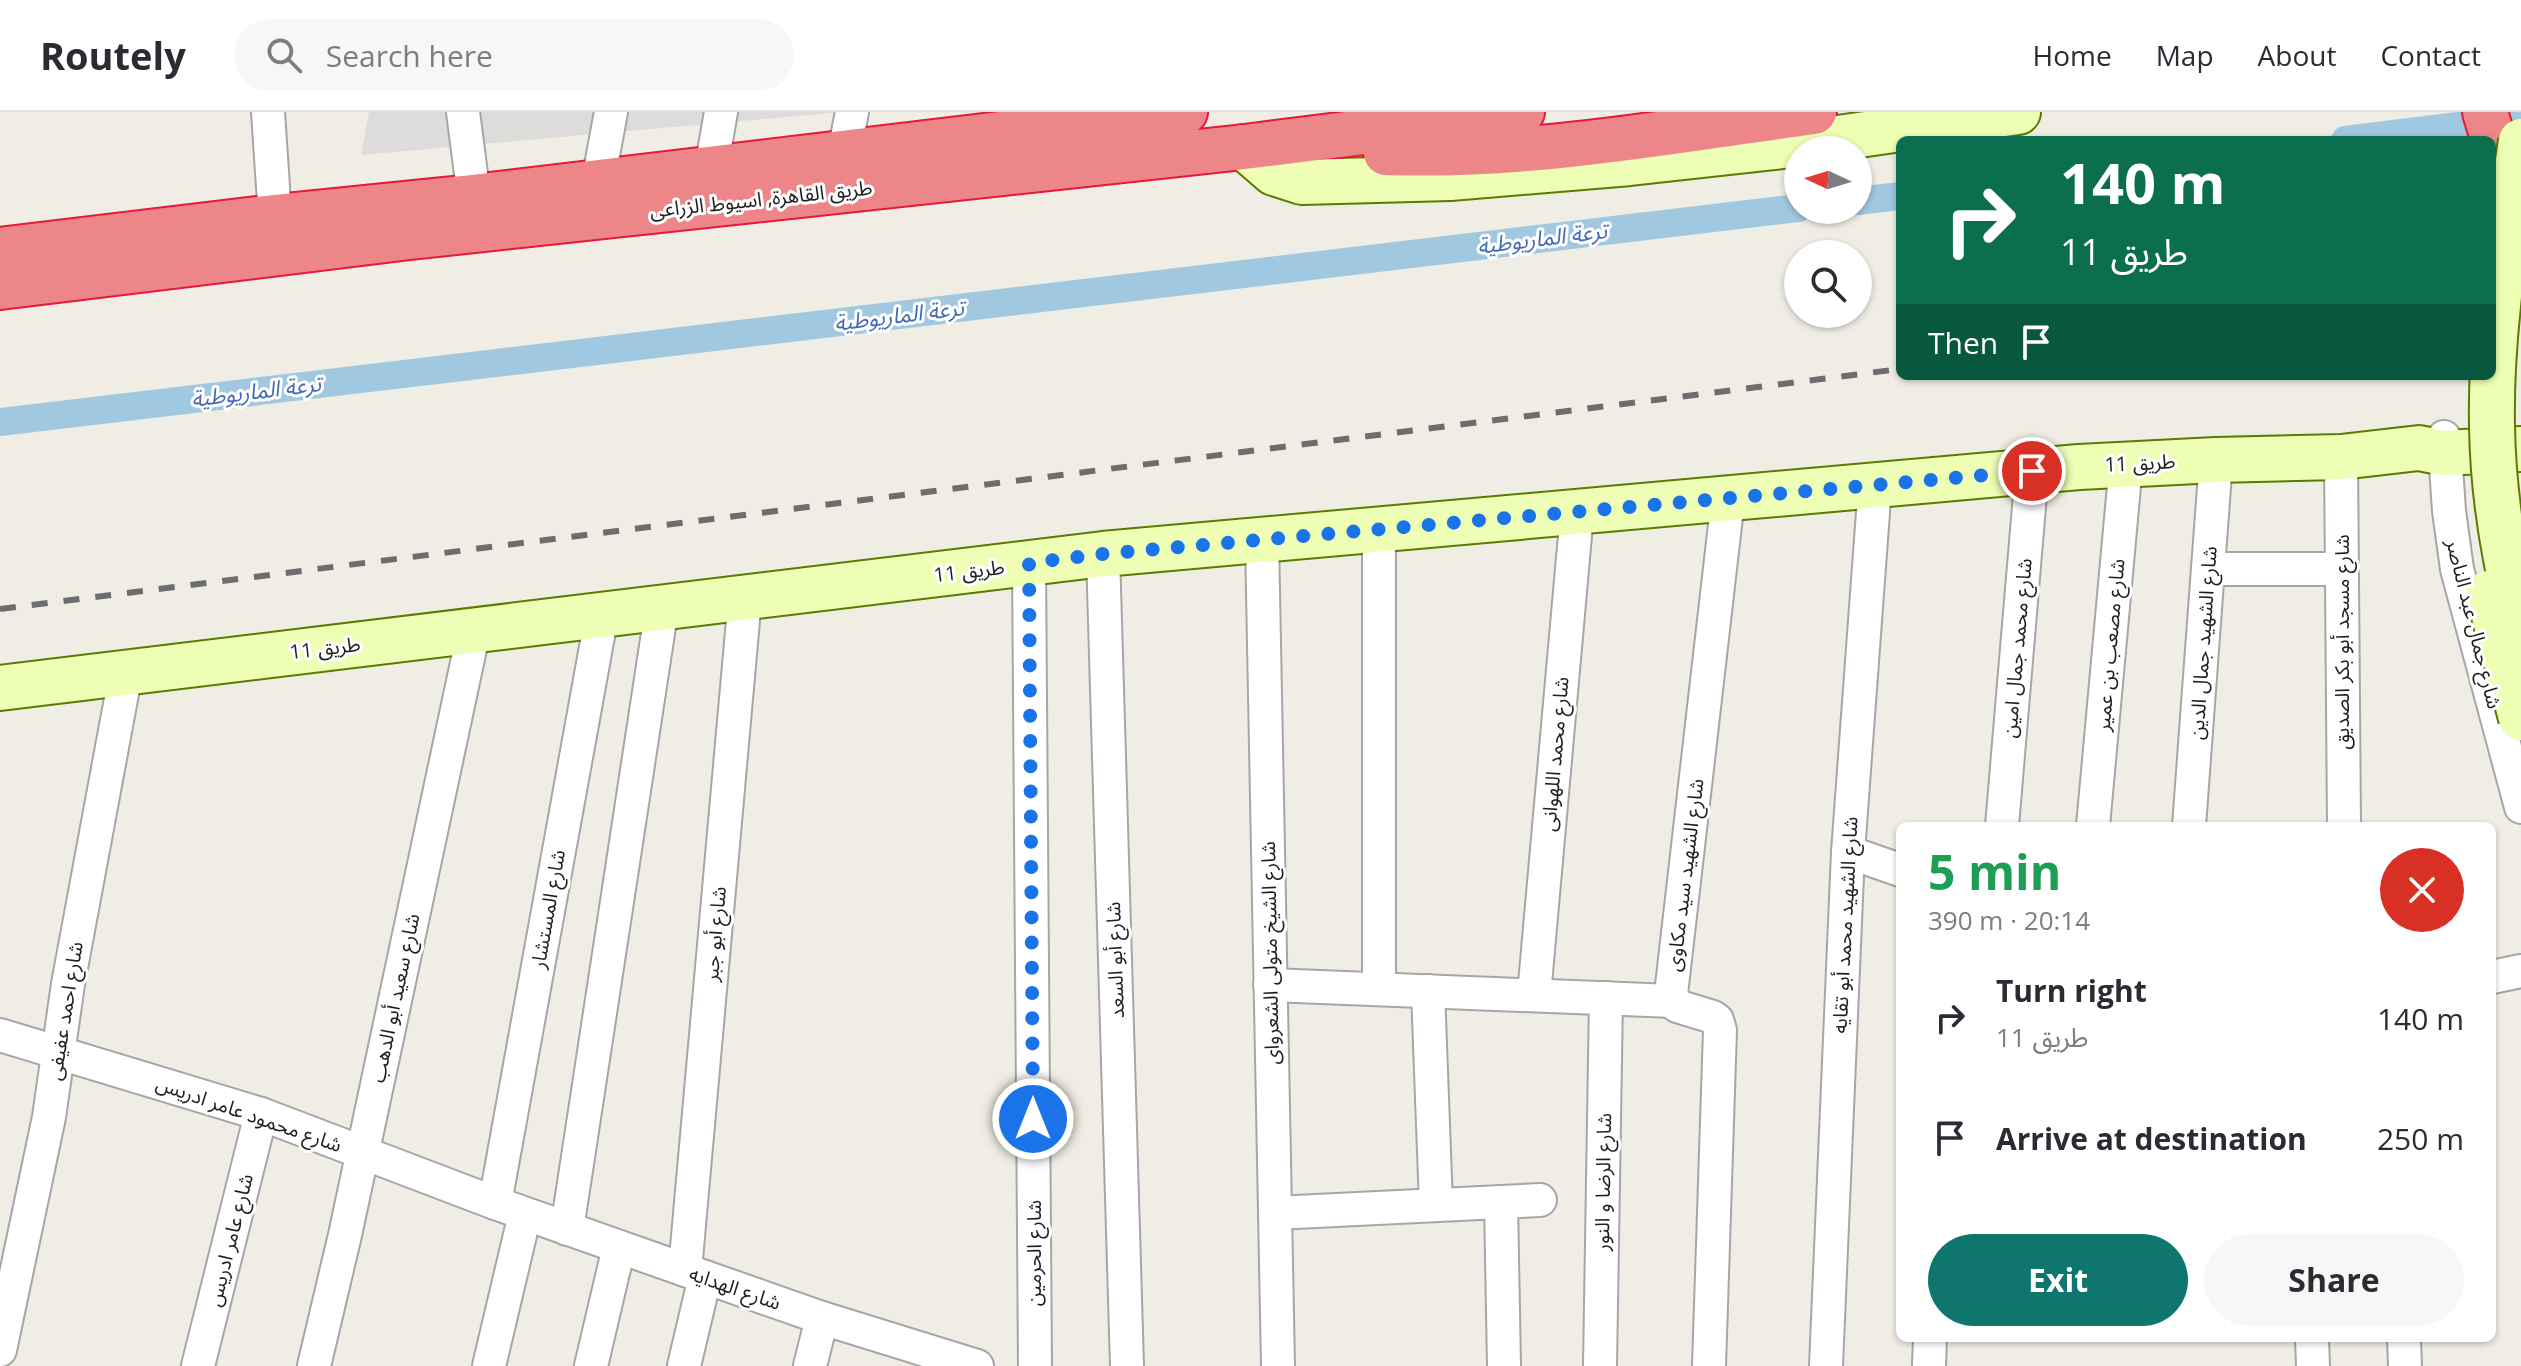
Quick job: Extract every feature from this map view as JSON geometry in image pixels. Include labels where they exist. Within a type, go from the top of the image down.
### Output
[{"type":"highway","name":"طريق القاهرة, اسيوط الزراعى","points":[[0,250],[711,169],[848,132],[1185,112]]},
{"type":"highway","name":"طريق القاهرة, اسيوط الزراعى","points":[[0,287],[425,235],[1244,147],[1522,112]]},
{"type":"highway","points":[[1336,135],[1367,150],[1388,154],[1473,152],[1623,138],[1814,112]]},
{"type":"street","points":[[268,112],[275,217]]},
{"type":"street","points":[[463,112],[474,197]]},
{"type":"street","points":[[598,182],[611,112]]},
{"type":"street","points":[[711,169],[721,112]]},
{"type":"street","points":[[1244,147],[1274,173],[1302,182],[1450,178],[1767,148],[2018,112]]},
{"type":"street","points":[[2496,323],[2498,136]]},
{"type":"street","points":[[2471,380],[2468,457],[2475,530],[2521,718]]},
{"type":"street","points":[[2494,380],[2492,426],[2500,529],[2521,625]]},
{"type":"street","points":[[2436,446],[2521,423]]},
{"type":"street","points":[[2436,446],[2521,449]]},
{"type":"street","name":"طريق 11","points":[[0,688],[1103,554],[2032,471],[2126,464],[2341,457],[2436,446]]},
{"type":"street","name":"شارع جمال عبد الناصر","points":[[2436,446],[2457,569],[2521,807]]},
{"type":"street","name":"شارع مسجد أبو بكر الصديق","points":[[2341,457],[2344,822]]},
{"type":"street","name":"شارع الشهيد جمال الدين","points":[[2189,822],[2216,460]]},
{"type":"street","name":"شارع مصعب بن عمير","points":[[2093,822],[2126,464]]},
{"type":"street","name":"شارع محمد جمال امين","points":[[2002,822],[2032,471]]},
{"type":"street","name":"شارع الشهيد محمد أبو تقايه","points":[[1826,1366],[1848,852],[1875,485]]},
{"type":"street","name":"شارع الشهيد سيد مكاوى","points":[[1709,1366],[1720,1030],[1713,1017],[1677,1006],[1671,994],[1728,499]]},
{"type":"street","name":"شارع محمد اللهوانى","points":[[1534,995],[1577,513]]},
{"type":"street","points":[[1379,530],[1379,989]]},
{"type":"street","name":"شارع الشيخ متولى الشعرواى","points":[[1262,540],[1278,1366]]},
{"type":"street","name":"شارع أبو السعد","points":[[1103,554],[1127,1366]]},
{"type":"street","name":"شارع الحرمين","points":[[1029,563],[1035,1366]]},
{"type":"street","points":[[2208,569],[2342,569]]},
{"type":"street","name":"شارع أبو جبر","points":[[684,1366],[695,1274],[745,598]]},
{"type":"street","points":[[567,1229],[662,607]]},
{"type":"street","name":"شارع المستشار","points":[[495,1203],[602,614]]},
{"type":"street","name":"شارع سعيد أبو الدهب","points":[[314,1366],[474,630]]},
{"type":"street","name":"شارع احمد عفيفى","points":[[0,1350],[49,1117],[70,969],[126,672]]},
{"type":"street","points":[[2489,688],[2521,678]]},
{"type":"street","points":[[1848,852],[1896,869]]},
{"type":"street","points":[[2496,976],[2521,971]]},
{"type":"street","points":[[1270,985],[1673,1001]]},
{"type":"street","points":[[1428,991],[1436,1205]]},
{"type":"street","name":"شارع الرضا و النور","points":[[1600,1366],[1606,998]]},
{"type":"street","name":"شارع محمود عامر ادريس","points":[[0,1035],[261,1114],[495,1203]]},
{"type":"street","name":"شارع عامر ادريس","points":[[198,1366],[261,1114]]},
{"type":"street","points":[[1275,1213],[1540,1200]]},
{"type":"street","points":[[1501,1202],[1504,1366]]},
{"type":"street","name":"شارع الهدايه","points":[[495,1203],[936,1360],[977,1366]]},
{"type":"street","points":[[489,1366],[525,1214]]},
{"type":"street","points":[[591,1366],[619,1247]]},
{"type":"street","points":[[810,1366],[822,1318]]},
{"type":"street","points":[[1929,1366],[1930,1342]]},
{"type":"street","points":[[2312,1342],[2313,1366]]},
{"type":"street","points":[[2404,1342],[2405,1366]]},
{"type":"shaded area","points":[[369,112],[842,112],[361,155]]},
{"type":"waterway","name":"ترعة الماريوطية","points":[[2377,136],[2521,118]]},
{"type":"waterway","name":"ترعة الماريوطية","points":[[1872,199],[1896,196]]},
{"type":"waterway","name":"ترعة الماريوطية","points":[[0,422],[1784,210]]},
{"type":"railway","points":[[2496,294],[2521,291]]},
{"type":"railway","points":[[0,609],[1896,370]]},
{"type":"route","points":[[1033,1119],[1029,563],[2032,471]]}]
